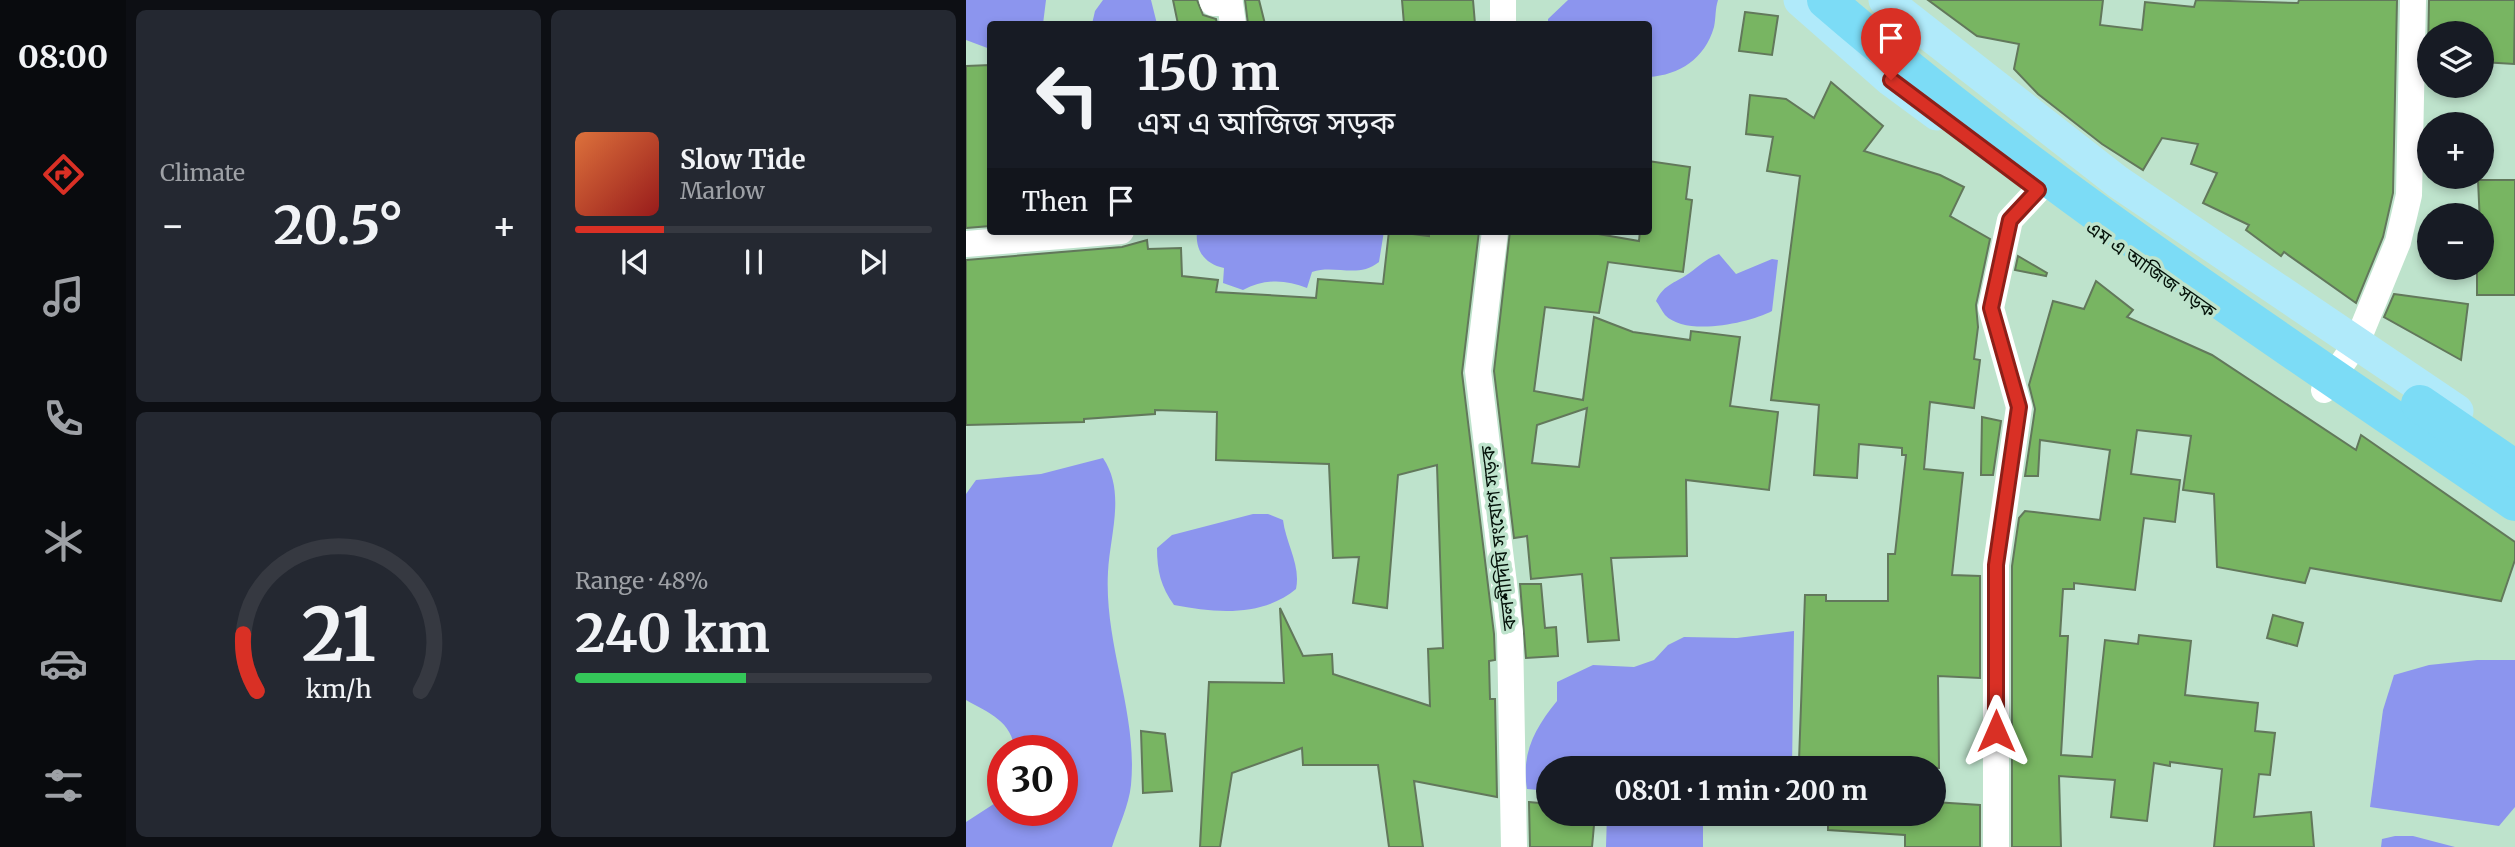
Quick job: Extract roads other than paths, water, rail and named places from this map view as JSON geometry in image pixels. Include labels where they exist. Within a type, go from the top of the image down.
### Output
[{"type":"highway","points":[[1826,0],[1953,107],[2102,216],[2515,502]]},
{"type":"highway","points":[[1864,0],[1970,88],[2077,170],[2515,469]]},
{"type":"main road","name":"এম এ আজিজ সড়ক","points":[[1800,0],[1891,80],[2038,190],[2515,520]]},
{"type":"main road","points":[[1885,0],[2118,182],[2515,451]]},
{"type":"street","points":[[1212,0],[1213,3],[1230,2],[1233,21]]},
{"type":"street","points":[[1503,0],[1503,21]]},
{"type":"street","points":[[2324,390],[2357,342],[2398,242],[2409,195],[2413,0]]},
{"type":"street","points":[[1996,847],[1996,565],[2019,407],[1991,308],[2010,220],[2038,190]]},
{"type":"street","points":[[966,244],[1073,235]]},
{"type":"street","name":"কলশীদিঘি সংযোগ সড়ক","points":[[1495,235],[1478,371],[1510,633],[1514,847]]},
{"type":"water","points":[[966,0],[1046,0],[1043,21],[987,21],[987,48],[966,40]]},
{"type":"water","points":[[1103,0],[1151,0],[1156,21],[1093,21],[1095,11]]},
{"type":"water","points":[[1568,0],[1718,0],[1714,27],[1704,48],[1680,69],[1660,76],[1652,77],[1652,21],[1548,19]]},
{"type":"water","points":[[1197,235],[1383,235],[1379,262],[1371,267],[1355,271],[1329,269],[1312,272],[1307,288],[1275,281],[1243,290],[1223,283],[1224,268],[1211,263],[1203,256]]},
{"type":"water","points":[[1719,254],[1736,274],[1772,259],[1778,260],[1772,311],[1749,320],[1702,327],[1675,322],[1665,315],[1656,301],[1662,292]]},
{"type":"water","points":[[1103,458],[1114,485],[1115,514],[1108,572],[1108,599],[1130,732],[1130,793],[1112,847],[966,847],[966,822],[987,808],[987,826],[1078,826],[1078,735],[1010,735],[998,719],[966,700],[966,494],[976,480],[1041,474]]},
{"type":"water","points":[[1253,514],[1268,514],[1283,520],[1295,563],[1296,589],[1283,598],[1254,608],[1222,611],[1174,605],[1161,578],[1157,548],[1172,535]]},
{"type":"water","points":[[1794,631],[1792,756],[1536,756],[1536,790],[1527,789],[1528,752],[1536,731],[1557,701],[1557,682],[1593,665],[1634,667],[1654,660],[1668,645],[1684,637],[1737,638]]},
{"type":"water","points":[[2477,660],[2515,660],[2515,807],[2499,826],[2370,807],[2383,710],[2394,675],[2429,665]]},
{"type":"water","points":[[1607,826],[1703,826],[1703,847],[1606,847]]},
{"type":"water","points":[[2413,836],[2455,847],[2381,847],[2382,839]]}]
